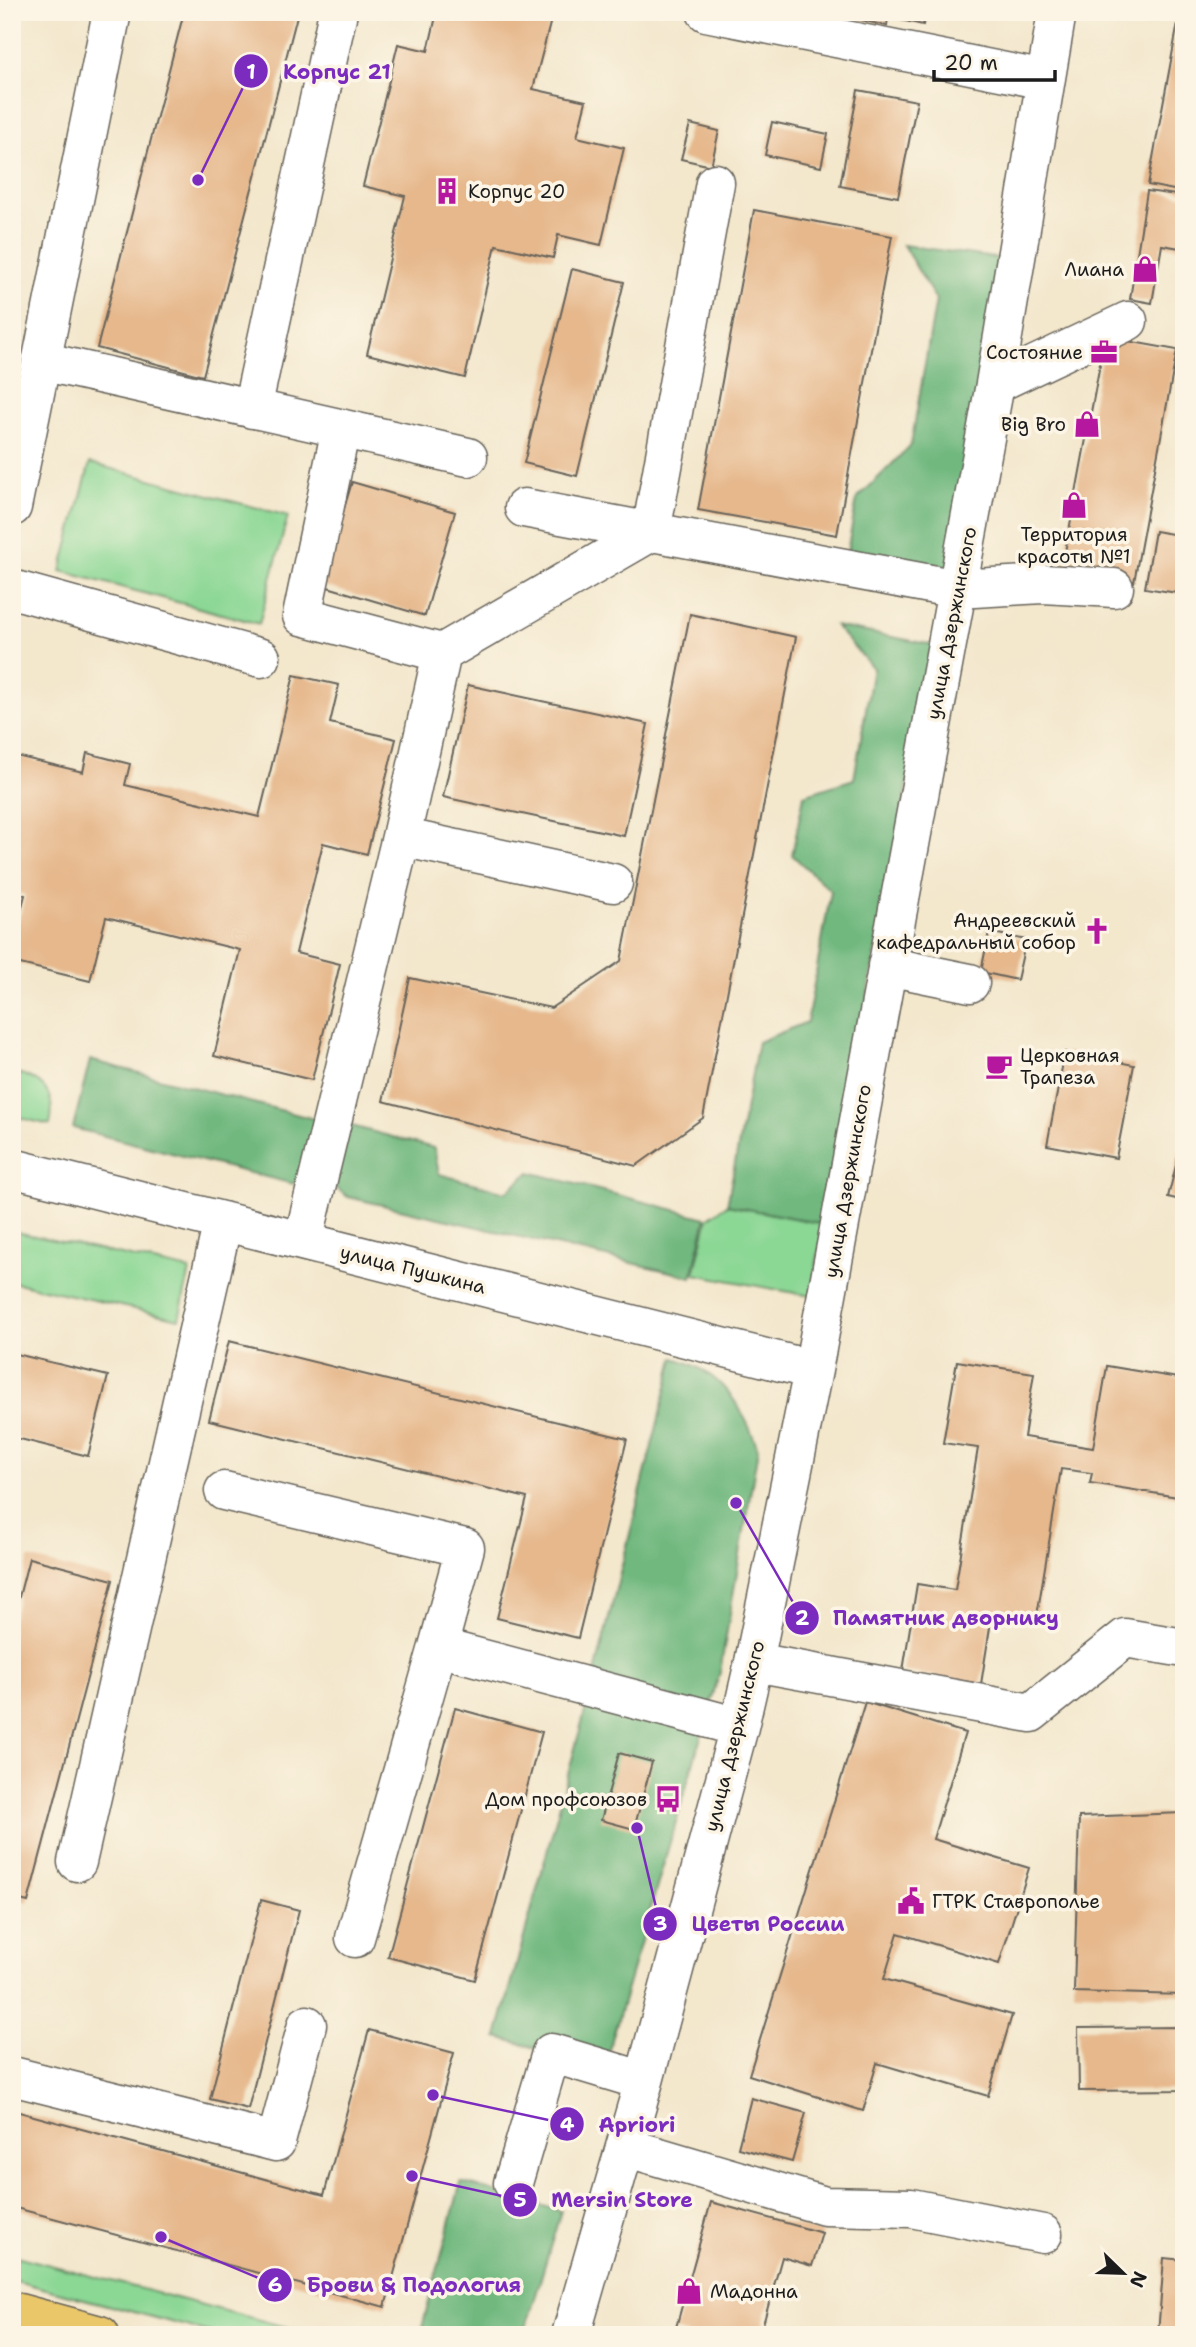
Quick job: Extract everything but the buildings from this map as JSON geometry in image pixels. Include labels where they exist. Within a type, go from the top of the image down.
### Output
[{"type":"main road","points":[[12,2311],[100,2335]]},
{"type":"street","points":[[12,507],[112,12]]},
{"type":"street","points":[[252,409],[338,12]]},
{"type":"street","points":[[706,12],[1045,80]]},
{"type":"street","name":"улица Дзержинского","points":[[571,2335],[644,2081],[754,1662],[813,1370],[995,384],[1057,12]]},
{"type":"street","points":[[341,428],[302,616],[442,653],[651,532],[715,183]]},
{"type":"street","points":[[995,384],[1128,321]]},
{"type":"street","points":[[41,361],[468,457]]},
{"type":"street","points":[[524,508],[957,589],[1043,583],[1114,588]]},
{"type":"street","points":[[12,589],[261,658]]},
{"type":"street","points":[[303,1241],[401,837],[442,653]]},
{"type":"street","points":[[401,837],[613,883]]},
{"type":"street","points":[[887,966],[970,983]]},
{"type":"street","name":"улица Пушкина","points":[[12,1168],[813,1370]]},
{"type":"street","points":[[77,1862],[223,1221]]},
{"type":"street","points":[[224,1491],[465,1548],[355,1938]]},
{"type":"street","points":[[754,1662],[1031,1713],[1125,1638],[1184,1648]]},
{"type":"street","points":[[438,1647],[739,1727]]},
{"type":"street","points":[[12,2076],[276,2142],[307,2025]]},
{"type":"street","points":[[513,2183],[551,2053],[644,2081]]},
{"type":"street","points":[[625,2147],[825,2206],[911,2208],[1043,2234]]},
{"type":"green space","points":[[903,245],[1003,259],[946,584],[844,568],[857,499],[911,445],[936,300]]},
{"type":"green space","points":[[90,463],[288,516],[259,624],[61,571]]},
{"type":"green space","points":[[835,626],[934,645],[824,1224],[727,1205],[758,1042],[807,1022],[831,891],[792,855],[804,795],[854,779],[873,668]]},
{"type":"green space","points":[[90,1060],[318,1120],[304,1175],[293,1184],[73,1128]]},
{"type":"green space","points":[[12,1072],[32,1078],[45,1089],[51,1104],[50,1125],[12,1116]]},
{"type":"green space","points":[[348,1125],[434,1148],[439,1174],[506,1192],[530,1172],[706,1218],[692,1277],[348,1197],[336,1188],[335,1181]]},
{"type":"green space","points":[[727,1205],[824,1224],[811,1296],[694,1274],[708,1218]]},
{"type":"green space","points":[[12,1231],[190,1270],[179,1319],[12,1282]]},
{"type":"green space","points":[[674,1358],[704,1371],[728,1392],[745,1418],[758,1449],[720,1672],[604,2067],[497,2037],[591,1689]]},
{"type":"green space","points":[[461,2182],[561,2211],[524,2335],[420,2335]]},
{"type":"green space","points":[[12,2255],[309,2335],[220,2335],[12,2280]]},
{"type":"place","name":"Корпус 21","points":[[198,180]]},
{"type":"place","name":"Корпус 20","points":[[447,191]]},
{"type":"place","name":"Лиана","points":[[1145,269]]},
{"type":"place","name":"Состояние","points":[[1104,352]]},
{"type":"place","name":"Big Bro","points":[[1087,424]]},
{"type":"place","name":"Территория красоты №1","points":[[1074,505]]},
{"type":"place","name":"Андреевский кафедральный собор","points":[[1097,931]]},
{"type":"place","name":"Церковная Трапеза","points":[[999,1066]]},
{"type":"place","name":"Памятник дворнику","points":[[736,1503]]},
{"type":"place","name":"Дом профсоюзов","points":[[668,1799]]},
{"type":"place","name":"Цветы России","points":[[637,1828]]},
{"type":"place","name":"ГТРК Ставрополье","points":[[911,1901]]},
{"type":"place","name":"Apriori","points":[[433,2095]]},
{"type":"place","name":"Mersin Store","points":[[412,2176]]},
{"type":"place","name":"Брови & Подология","points":[[161,2237]]},
{"type":"place","name":"Мадонна","points":[[689,2291]]}]
